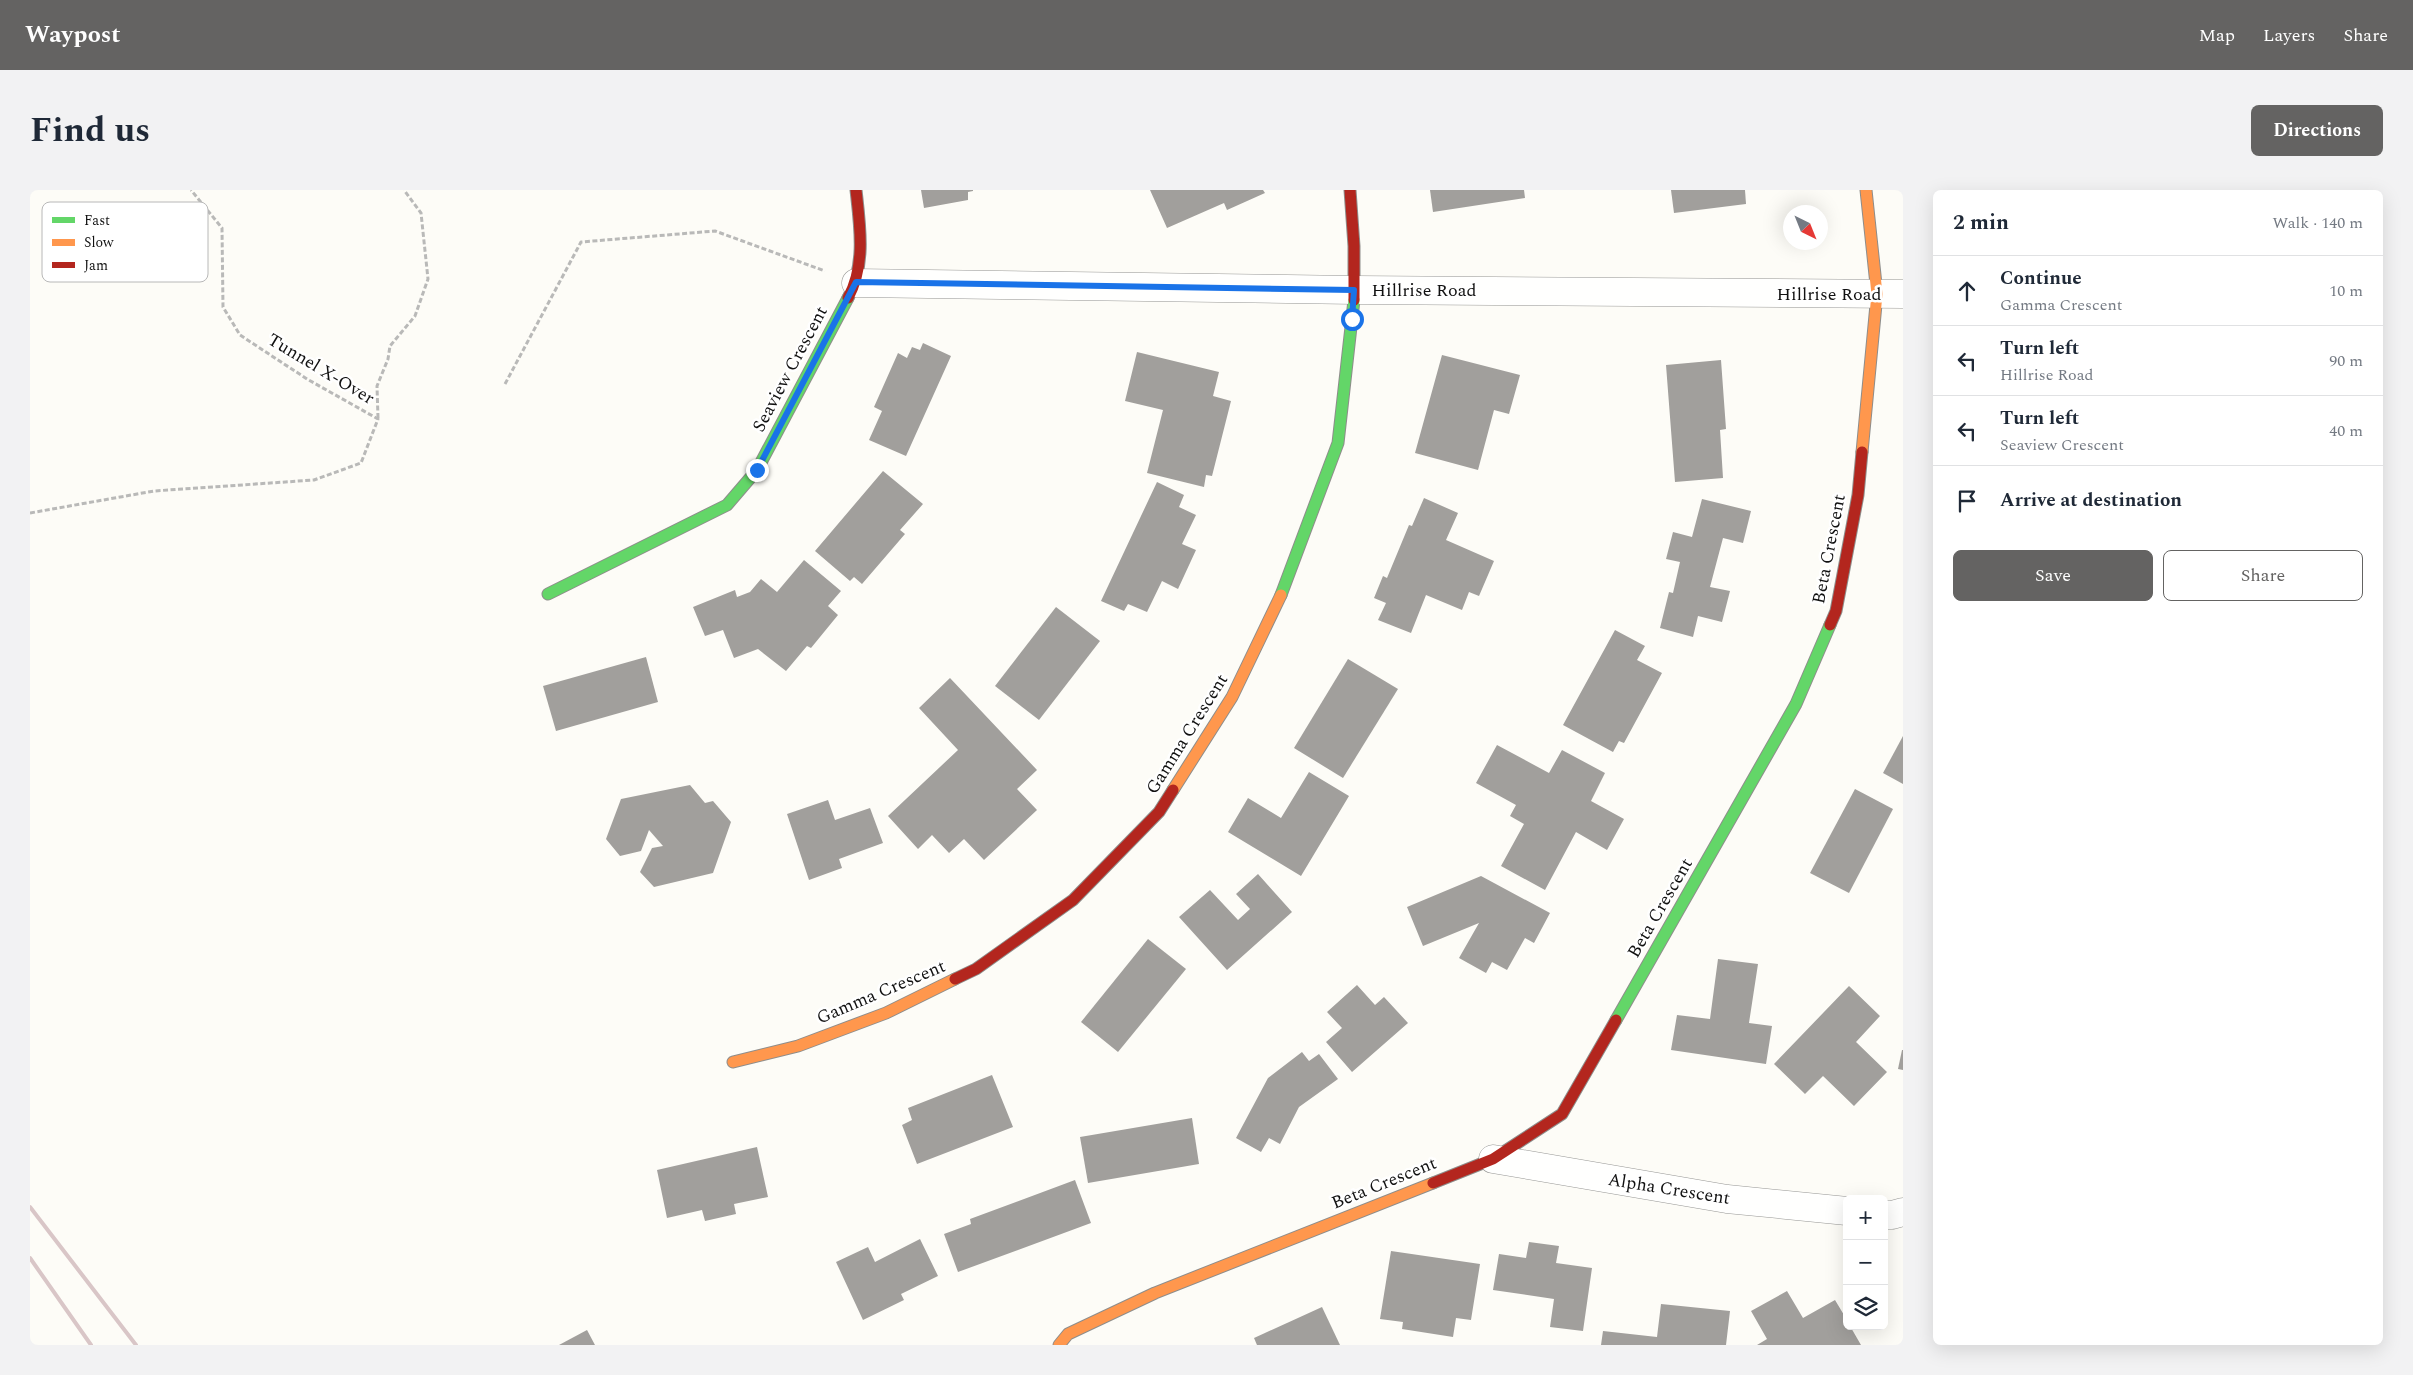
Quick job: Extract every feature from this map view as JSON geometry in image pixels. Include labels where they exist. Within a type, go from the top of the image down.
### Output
[{"type":"street","name":"Seaview Crescent","points":[[548,594],[726,505],[757,470],[856,282],[861,239],[856,190]]},
{"type":"street","name":"Gamma Crescent","points":[[733,1062],[798,1046],[878,1016],[976,969],[1073,900],[1159,812],[1232,697],[1290,578],[1338,443],[1354,290],[1354,246],[1350,190]]},
{"type":"street","name":"Beta Crescent","points":[[1060,1345],[1068,1334],[1156,1293],[1493,1159],[1562,1114],[1796,704],[1836,611],[1858,495],[1890,294],[1866,190]]},
{"type":"street","name":"Hillrise Road","points":[[856,282],[1354,290],[1890,294]]},
{"type":"street","name":"Alpha Crescent","points":[[1493,1159],[1727,1199],[1843,1211]]},
{"type":"street","points":[[1888,1214],[1903,1212]]},
{"type":"path","name":"Tunnel X-Over","points":[[191,190],[201,202]]},
{"type":"path","points":[[378,419],[377,386],[388,359],[390,346],[415,316],[428,279],[420,212],[404,190]]},
{"type":"path","name":"Tunnel X-Over","points":[[30,513],[154,491],[314,480],[361,463],[378,419],[307,379],[240,336],[223,307],[222,228],[208,211]]},
{"type":"path","points":[[505,384],[581,242],[715,231],[856,282]]},
{"type":"building","points":[[921,190],[973,191],[968,192],[968,200],[924,208]]},
{"type":"building","points":[[1150,190],[1263,190],[1265,193],[1227,210],[1224,203],[1167,228]]},
{"type":"building","points":[[1430,190],[1524,190],[1525,198],[1433,212]]},
{"type":"building","points":[[1671,190],[1745,190],[1746,204],[1674,213]]},
{"type":"building","points":[[923,343],[951,356],[906,456],[869,440],[882,411],[874,407],[898,353],[907,358],[912,347],[920,350]]},
{"type":"building","points":[[1137,352],[1219,372],[1213,396],[1231,401],[1212,476],[1206,475],[1204,487],[1147,473],[1163,410],[1125,401]]},
{"type":"building","points":[[1442,355],[1520,375],[1509,414],[1494,410],[1478,470],[1415,453]]},
{"type":"building","points":[[1721,360],[1726,429],[1720,430],[1723,478],[1675,482],[1666,365]]},
{"type":"building","points":[[883,471],[923,504],[900,530],[905,534],[862,584],[854,577],[850,581],[815,551]]},
{"type":"building","points":[[1157,482],[1184,495],[1179,507],[1196,515],[1182,544],[1196,550],[1178,589],[1162,581],[1147,612],[1128,604],[1124,611],[1101,601]]},
{"type":"building","points":[[1424,498],[1458,513],[1446,540],[1494,561],[1479,596],[1469,592],[1462,610],[1426,595],[1411,633],[1378,620],[1386,603],[1374,598],[1383,576],[1387,578],[1409,525],[1412,526]]},
{"type":"building","points":[[1702,499],[1751,511],[1743,543],[1723,538],[1710,587],[1730,591],[1722,622],[1698,616],[1693,637],[1660,628],[1669,592],[1673,593],[1680,562],[1666,559],[1673,532],[1692,537]]},
{"type":"building","points":[[804,560],[841,591],[828,606],[838,615],[811,648],[807,646],[786,671],[758,649],[734,658],[723,630],[705,636],[693,607],[735,590],[737,597],[750,592],[761,579],[777,592]]},
{"type":"building","points":[[1056,607],[1100,641],[1039,720],[995,686]]},
{"type":"building","points":[[1615,630],[1645,646],[1637,660],[1662,673],[1624,743],[1619,741],[1613,752],[1563,725]]},
{"type":"building","points":[[646,657],[658,702],[556,731],[543,686]]},
{"type":"building","points":[[1348,659],[1398,689],[1343,778],[1294,748]]},
{"type":"building","points":[[950,678],[1037,770],[1017,789],[1037,810],[984,860],[964,839],[949,853],[932,835],[918,849],[888,816],[958,750],[919,708]]},
{"type":"building","points":[[1903,736],[1903,784],[1883,773]]},
{"type":"building","points":[[1497,745],[1549,773],[1562,750],[1605,773],[1591,801],[1624,819],[1607,850],[1576,832],[1545,890],[1501,866],[1524,824],[1510,816],[1516,805],[1476,783]]},
{"type":"building","points":[[1309,772],[1349,796],[1301,876],[1228,832],[1248,798],[1281,818]]},
{"type":"building","points":[[690,785],[705,803],[713,801],[731,822],[713,873],[654,887],[640,872],[652,848],[663,846],[649,830],[641,851],[620,856],[606,839],[621,799]]},
{"type":"building","points":[[1855,789],[1893,809],[1849,893],[1810,873]]},
{"type":"building","points":[[828,800],[835,820],[870,808],[883,843],[839,859],[842,868],[809,880],[787,814]]},
{"type":"building","points":[[1258,874],[1292,912],[1227,970],[1179,917],[1210,890],[1238,920],[1250,909],[1236,894]]},
{"type":"building","points":[[1481,876],[1550,913],[1534,943],[1525,938],[1507,970],[1492,962],[1486,973],[1459,958],[1479,923],[1423,946],[1407,907]]},
{"type":"building","points":[[1148,939],[1186,969],[1118,1052],[1081,1022]]},
{"type":"building","points":[[1718,959],[1758,964],[1749,1023],[1772,1026],[1766,1064],[1671,1050],[1677,1015],[1710,1019]]},
{"type":"building","points":[[1357,985],[1375,1005],[1384,997],[1408,1023],[1352,1072],[1326,1042],[1342,1028],[1327,1012]]},
{"type":"building","points":[[1849,986],[1880,1016],[1856,1042],[1887,1072],[1854,1106],[1823,1076],[1805,1094],[1774,1064]]},
{"type":"building","points":[[1903,1050],[1903,1070],[1898,1069]]},
{"type":"building","points":[[1302,1052],[1309,1061],[1319,1054],[1338,1079],[1299,1107],[1280,1144],[1269,1138],[1261,1152],[1236,1138],[1268,1078]]},
{"type":"building","points":[[992,1075],[1013,1127],[917,1164],[902,1125],[912,1120],[908,1108]]},
{"type":"building","points":[[1192,1118],[1199,1164],[1088,1183],[1080,1137]]},
{"type":"building","points":[[757,1147],[768,1197],[734,1204],[736,1214],[705,1221],[702,1210],[667,1218],[657,1170]]},
{"type":"building","points":[[1075,1180],[1091,1223],[958,1272],[944,1234],[971,1224],[970,1219]]},
{"type":"building","points":[[920,1239],[938,1276],[901,1294],[904,1300],[863,1320],[836,1262],[868,1247],[875,1262]]},
{"type":"building","points":[[1529,1242],[1559,1246],[1556,1263],[1592,1268],[1583,1331],[1550,1327],[1554,1299],[1493,1290],[1499,1254],[1526,1258]]},
{"type":"building","points":[[1391,1251],[1480,1264],[1471,1320],[1456,1318],[1453,1337],[1402,1329],[1403,1322],[1380,1319]]},
{"type":"building","points":[[1787,1291],[1803,1318],[1835,1300],[1843,1313],[1843,1330],[1852,1330],[1861,1345],[1757,1345],[1767,1339],[1751,1311]]},
{"type":"building","points":[[1661,1304],[1730,1311],[1726,1345],[1601,1345],[1603,1331],[1657,1337]]},
{"type":"building","points":[[1322,1307],[1340,1345],[1257,1345],[1254,1338]]},
{"type":"building","points":[[587,1330],[595,1345],[559,1345]]},
{"type":"railway","points":[[30,1207],[136,1345]]},
{"type":"railway","points":[[30,1258],[91,1345]]},
{"type":"traffic: fast","points":[[548,594],[727,505],[757,470],[848,298]]},
{"type":"traffic: fast","points":[[1281,595],[1338,443],[1354,300]]},
{"type":"traffic: fast","points":[[1616,1020],[1796,704],[1830,625]]},
{"type":"traffic: slow","points":[[1862,452],[1877,294],[1866,190]]},
{"type":"traffic: slow","points":[[1173,790],[1232,697],[1281,595]]},
{"type":"traffic: slow","points":[[733,1062],[798,1046],[886,1013],[955,979]]},
{"type":"traffic: slow","points":[[1059,1345],[1068,1334],[1155,1293],[1433,1183]]},
{"type":"traffic: jam","points":[[848,298],[854,285],[859,259],[860,231],[856,190]]},
{"type":"traffic: jam","points":[[1350,190],[1354,246],[1354,300]]},
{"type":"traffic: jam","points":[[1830,625],[1836,611],[1858,495],[1862,452]]},
{"type":"traffic: jam","points":[[955,979],[976,969],[1073,900],[1159,812],[1173,790]]},
{"type":"traffic: jam","points":[[1433,1183],[1493,1159],[1562,1114],[1616,1020]]},
{"type":"route","points":[[757,470],[856,282],[1354,290],[1352,319]]}]
